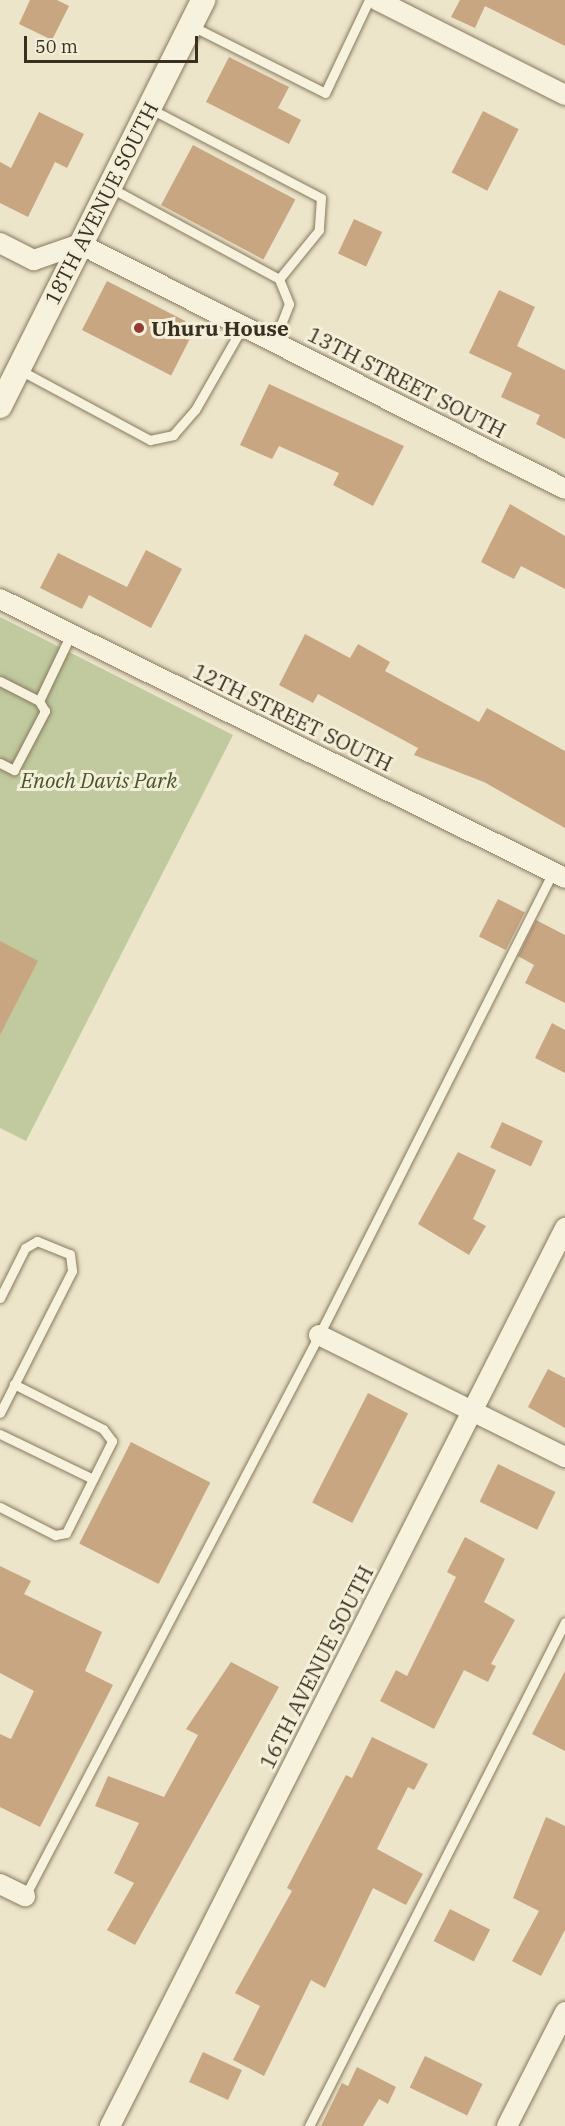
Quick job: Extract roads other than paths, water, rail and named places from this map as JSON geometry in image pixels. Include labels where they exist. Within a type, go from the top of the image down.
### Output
[{"type":"street","name":"18TH AVENUE SOUTH","points":[[0,406],[203,0]]},
{"type":"street","points":[[377,0],[565,94]]},
{"type":"street","points":[[0,243],[34,260],[80,244]]},
{"type":"street","name":"13TH STREET SOUTH","points":[[80,244],[565,489]]},
{"type":"street","name":"12TH STREET SOUTH","points":[[0,599],[559,875]]},
{"type":"street","name":"16TH AVENUE SOUTH","points":[[110,2126],[565,1228]]},
{"type":"street","points":[[319,1335],[565,1457]]},
{"type":"street","points":[[0,1884],[25,1896]]},
{"type":"street","points":[[507,2126],[565,2012]]},
{"type":"lane","points":[[190,25],[325,93],[369,0]]},
{"type":"lane","points":[[149,108],[321,198],[319,230],[279,279]]},
{"type":"lane","points":[[109,187],[279,279],[289,304],[274,342]]},
{"type":"lane","points":[[18,369],[150,440],[173,435],[195,410],[243,326]]},
{"type":"lane","points":[[39,701],[71,634]]},
{"type":"lane","points":[[0,681],[39,701],[45,711],[14,770],[0,763]]},
{"type":"lane","points":[[25,1896],[559,875]]},
{"type":"lane","points":[[0,1298],[25,1248],[37,1241],[70,1254],[72,1270],[0,1413]]},
{"type":"lane","points":[[0,1507],[55,1534],[66,1533],[112,1441],[110,1434],[14,1384]]},
{"type":"lane","points":[[0,1434],[93,1479]]},
{"type":"lane","points":[[309,2126],[565,1622]]},
{"type":"place","name":"Uhuru House","points":[[139,328]]},
{"type":"park label","name":"Enoch Davis Park","points":[[99,780]]}]
